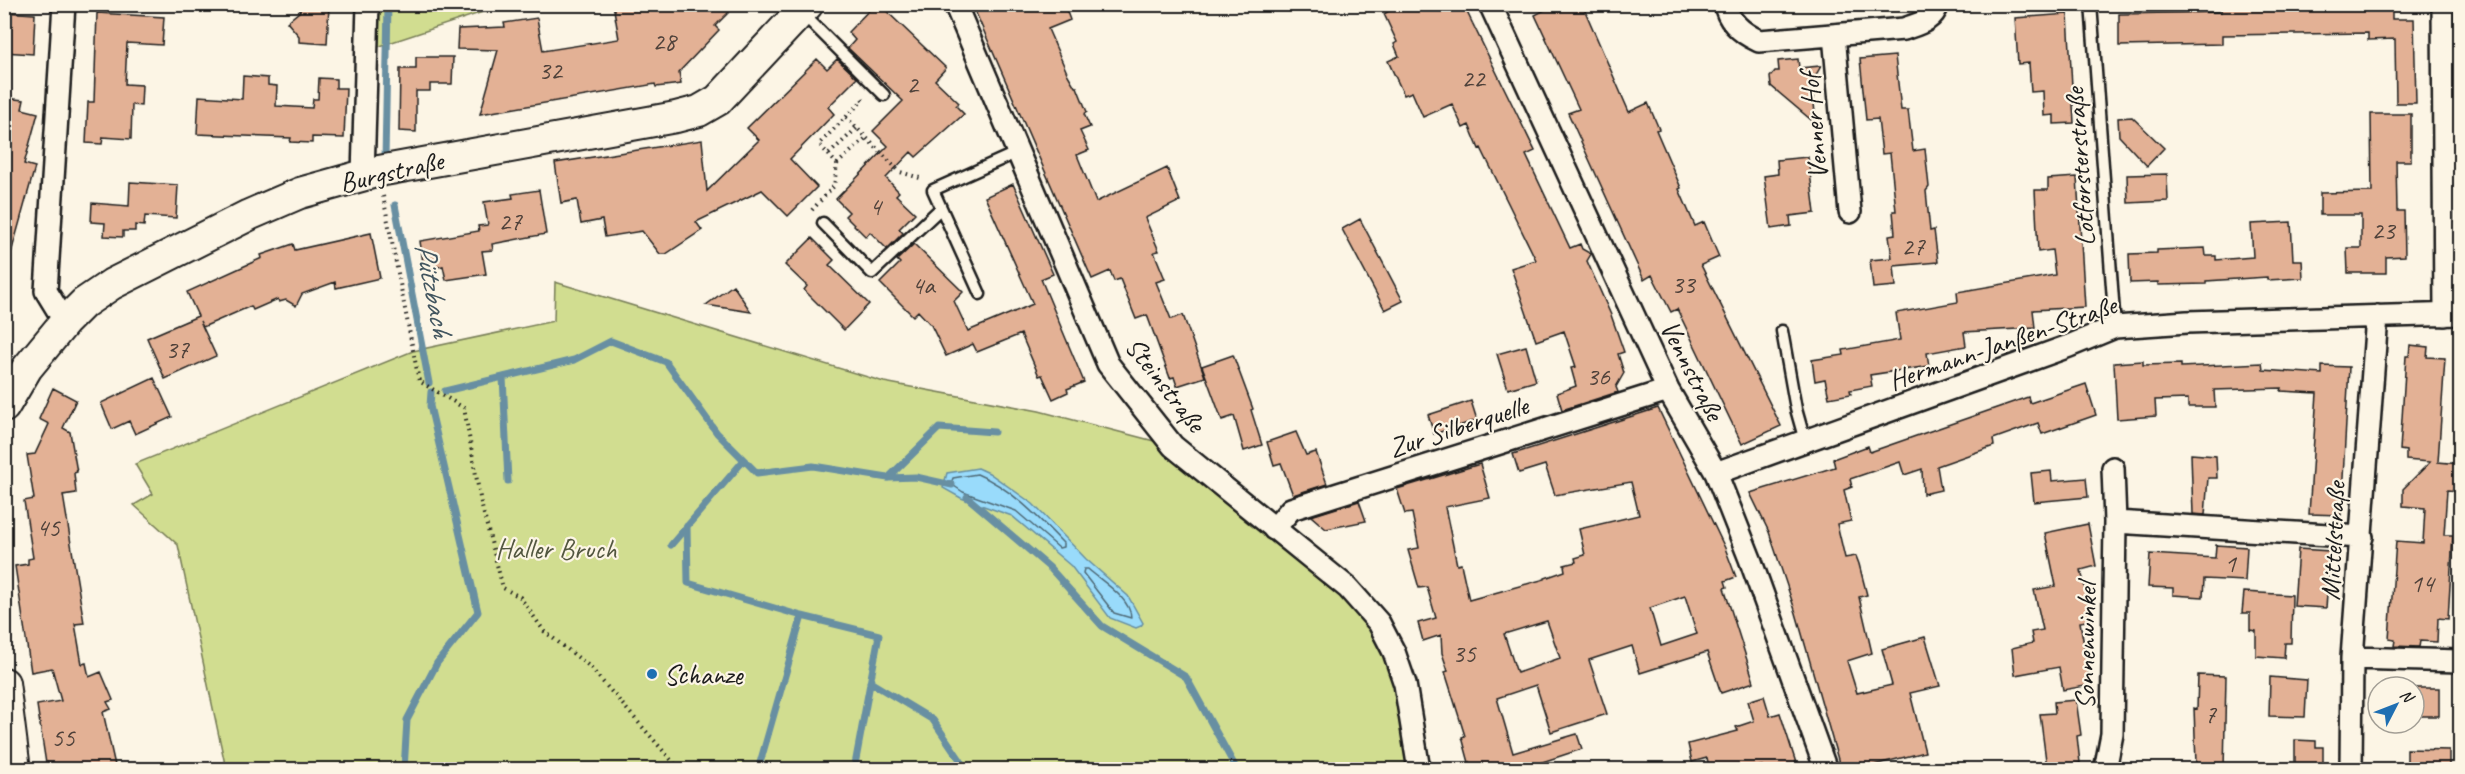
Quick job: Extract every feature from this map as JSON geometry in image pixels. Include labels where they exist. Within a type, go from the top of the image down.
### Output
[{"type":"street","points":[[64,4],[46,291],[65,322]]},
{"type":"street","points":[[368,4],[371,173]]},
{"type":"street","name":"Steinstraße","points":[[955,4],[1108,364],[1173,446],[1348,588],[1379,623],[1394,652],[1405,684],[1419,770]]},
{"type":"street","name":"Venner Hof","points":[[1725,4],[1727,14],[1745,34],[1759,41],[1904,29],[1926,21],[1938,4]]},
{"type":"street","points":[[2443,4],[2453,314]]},
{"type":"street","name":"Vennstraße","points":[[1495,6],[1668,390],[1716,473],[1750,559],[1826,770]]},
{"type":"street","name":"Burgstraße","points":[[4,407],[27,368],[84,303],[112,284],[249,215],[300,193],[371,173],[699,111],[717,100],[805,8]]},
{"type":"street","name":"Venner Hof","points":[[1834,35],[1850,212]]},
{"type":"street","name":"Hermann-Janßen-Straße","points":[[1716,473],[2069,346],[2115,327],[2187,322],[2453,314]]},
{"type":"street","name":"Mittelstraße","points":[[2351,770],[2352,658],[2377,316]]},
{"type":"street","name":"Zur Silberquelle","points":[[1274,530],[1291,509],[1668,390]]},
{"type":"street","name":"Sonnenwinkel","points":[[2105,770],[2112,734],[2115,522],[2113,468]]},
{"type":"street","points":[[2115,522],[2362,537]]},
{"type":"street","points":[[2352,658],[2460,661]]},
{"type":"street","points":[[4,683],[15,770]]},
{"type":"lane","name":"Lotforsterstraße","points":[[2091,4],[2115,327]]},
{"type":"lane","points":[[805,8],[884,95]]},
{"type":"lane","points":[[980,294],[933,190],[1018,152]]},
{"type":"lane","points":[[823,223],[872,273],[941,208]]},
{"type":"lane","points":[[1782,331],[1796,409],[1805,441]]},
{"type":"path","points":[[837,164],[819,144],[863,100],[857,91]]},
{"type":"path","points":[[846,117],[900,172],[942,185]]},
{"type":"path","points":[[829,154],[857,128]]},
{"type":"path","points":[[823,223],[812,209],[834,186],[837,164],[867,137]]},
{"type":"path","points":[[371,173],[419,381],[464,408],[481,503],[503,588],[520,597],[544,631],[589,666],[680,770]]},
{"type":"shaded area","points":[[2447,5],[2460,5],[2460,140],[2452,140]]},
{"type":"green space","points":[[492,4],[492,9],[374,48],[370,5]]},
{"type":"green space","name":"Haller Bruch","points":[[555,282],[884,382],[1039,411],[1154,441],[1350,594],[1395,656],[1410,769],[226,769],[178,545],[134,505],[153,494],[135,464],[413,351],[554,321]]},
{"type":"water","points":[[978,468],[989,473],[1033,504],[1086,559],[1128,596],[1143,623],[1141,626],[1136,628],[1110,618],[1071,566],[1012,516],[961,498],[943,488],[947,473]]},
{"type":"building","points":[[613,4],[737,4],[715,26],[719,30],[679,72],[681,84],[656,87],[655,84],[480,114],[498,50],[457,49],[458,29],[505,27],[504,23],[537,18],[543,51],[619,39]]},
{"type":"building","points":[[875,4],[879,4],[946,68],[935,80],[959,103],[956,106],[964,114],[916,157],[911,152],[886,178],[899,192],[896,195],[915,213],[899,229],[903,233],[887,249],[870,232],[866,237],[845,216],[849,212],[836,199],[888,146],[873,131],[903,101],[848,48],[855,40],[848,32]]},
{"type":"building","points":[[972,4],[1064,4],[1070,20],[1048,29],[1087,112],[1084,114],[1090,127],[1080,131],[1089,150],[1077,155],[1096,202],[1167,168],[1180,201],[1145,218],[1159,251],[1154,252],[1165,279],[1156,282],[1171,319],[1183,315],[1205,377],[1177,386],[1174,377],[1170,378],[1147,315],[1136,319],[1120,279],[1114,281],[1110,271],[1092,279]]},
{"type":"building","points":[[1387,4],[1463,4],[1535,151],[1526,155],[1570,248],[1580,244],[1582,249],[1591,254],[1587,261],[1611,315],[1624,352],[1618,354],[1624,373],[1616,387],[1618,392],[1562,410],[1557,393],[1576,386],[1571,368],[1576,367],[1564,331],[1536,341],[1511,268],[1536,260],[1469,125],[1463,128],[1452,104],[1423,117],[1412,92],[1404,95],[1388,61],[1399,56],[1394,44],[1397,42],[1384,14],[1389,11]]},
{"type":"building","points":[[1556,4],[1582,4],[1629,112],[1648,103],[1659,129],[1656,130],[1695,226],[1704,222],[1719,257],[1701,265],[1781,426],[1742,444],[1677,309],[1671,312],[1652,275],[1644,280],[1568,113],[1579,109],[1535,15]]},
{"type":"building","points":[[2221,4],[2367,4],[2367,7],[2392,7],[2392,19],[2414,19],[2416,103],[2396,103],[2395,39],[2368,40],[2368,33],[2222,35],[2222,44],[2119,46],[2119,14],[2221,12]]},
{"type":"building","points":[[301,5],[329,6],[327,44],[299,42],[299,36],[287,22],[300,11]]},
{"type":"building","points":[[4,12],[35,14],[33,54],[4,52]]},
{"type":"building","points":[[97,13],[164,17],[162,45],[127,43],[125,84],[142,85],[141,106],[132,105],[131,139],[103,137],[102,144],[86,143],[88,102],[94,102]]},
{"type":"building","points":[[2068,14],[2074,123],[2054,124],[2054,115],[2044,116],[2043,91],[2031,92],[2029,63],[2018,64],[2015,18]]},
{"type":"building","points":[[1895,56],[1901,110],[1908,110],[1913,151],[1925,149],[1930,231],[1934,230],[1938,262],[1894,266],[1896,286],[1873,288],[1870,260],[1892,258],[1889,235],[1895,234],[1893,211],[1896,211],[1890,153],[1882,154],[1878,119],[1866,120],[1860,59]]},
{"type":"building","points":[[416,57],[453,57],[452,84],[430,84],[430,91],[416,91],[416,132],[399,131],[400,69],[416,69]]},
{"type":"building","points":[[817,59],[827,69],[837,59],[857,78],[828,107],[834,114],[790,159],[817,187],[788,216],[762,190],[696,222],[702,230],[666,254],[660,254],[642,231],[605,237],[602,220],[581,224],[577,200],[561,203],[555,163],[702,140],[707,191],[759,140],[747,128]]},
{"type":"building","points":[[1798,59],[1799,68],[1821,66],[1812,82],[1816,124],[1771,86],[1770,77],[1775,71],[1779,71],[1778,61]]},
{"type":"building","points":[[243,76],[268,78],[268,85],[277,86],[276,106],[312,108],[313,99],[318,99],[319,78],[336,79],[336,88],[346,88],[344,138],[312,137],[312,143],[290,142],[291,138],[197,134],[199,96],[242,99]]},
{"type":"building","points":[[4,98],[24,100],[22,109],[38,113],[24,164],[35,167],[10,257],[4,256]]},
{"type":"building","points":[[2371,114],[2411,114],[2411,161],[2396,161],[2397,211],[2404,211],[2405,256],[2386,257],[2386,273],[2348,273],[2347,248],[2361,248],[2361,215],[2320,215],[2320,193],[2372,192]]},
{"type":"building","points":[[2132,117],[2164,148],[2147,166],[2119,136],[2118,118]]},
{"type":"building","points":[[1808,157],[1815,213],[1790,216],[1791,226],[1771,229],[1764,176],[1778,174],[1777,160]]},
{"type":"building","points":[[2167,174],[2168,201],[2128,203],[2127,175]]},
{"type":"building","points":[[2077,177],[2085,307],[2033,310],[2035,328],[1964,332],[1966,346],[1927,353],[1929,366],[1870,375],[1872,386],[1850,390],[1851,394],[1829,398],[1825,379],[1815,381],[1812,360],[1844,355],[1843,350],[1900,340],[1896,313],[1958,302],[1957,292],[2055,275],[2052,250],[2038,252],[2035,190],[2048,190],[2048,179]]},
{"type":"building","points":[[130,182],[178,185],[176,218],[145,216],[144,226],[135,225],[135,231],[123,231],[123,237],[104,236],[105,223],[91,222],[92,203],[129,206]]},
{"type":"building","points":[[1013,184],[1053,274],[1041,279],[1084,382],[1067,389],[1068,392],[1053,399],[1042,375],[1039,376],[1021,334],[977,352],[973,344],[946,356],[931,325],[918,311],[913,316],[880,283],[900,263],[897,260],[914,244],[963,292],[954,301],[968,331],[1033,304],[985,197]]},
{"type":"building","points":[[539,190],[546,234],[492,244],[493,250],[482,251],[486,274],[446,280],[443,266],[424,270],[420,241],[479,231],[478,226],[488,225],[484,202],[513,198],[512,194]]},
{"type":"building","points":[[1360,219],[1403,301],[1385,310],[1342,229]]},
{"type":"building","points":[[2291,222],[2293,260],[2302,260],[2303,278],[2267,280],[2267,277],[2206,281],[2206,284],[2130,283],[2129,254],[2205,248],[2206,256],[2216,256],[2216,260],[2253,257],[2251,224]]},
{"type":"building","points":[[371,233],[380,278],[336,288],[335,282],[302,294],[296,306],[286,300],[279,302],[278,299],[253,310],[251,306],[203,327],[200,321],[216,356],[165,379],[147,338],[198,316],[187,292],[262,258],[261,255],[293,244],[295,250]]},
{"type":"building","points":[[812,238],[834,260],[829,265],[869,304],[844,330],[804,290],[807,286],[785,265]]},
{"type":"building","points":[[733,285],[751,312],[706,305]]},
{"type":"building","points":[[2410,345],[2428,347],[2427,357],[2445,358],[2438,462],[2460,464],[2460,491],[2447,490],[2444,535],[2453,535],[2448,619],[2438,618],[2437,642],[2420,641],[2419,647],[2394,646],[2395,640],[2389,639],[2396,541],[2423,543],[2425,508],[2403,506],[2403,489],[2430,462],[2406,460],[2406,451],[2400,450],[2406,356],[2409,356]]},
{"type":"building","points":[[1526,346],[1536,381],[1508,389],[1497,354]]},
{"type":"building","points":[[1233,355],[1253,409],[1251,410],[1262,445],[1244,451],[1234,416],[1222,420],[1202,366]]},
{"type":"building","points":[[2143,361],[2143,365],[2181,364],[2181,367],[2262,363],[2263,370],[2322,374],[2322,366],[2349,367],[2341,515],[2309,514],[2317,393],[2281,391],[2282,388],[2214,390],[2215,407],[2188,407],[2188,399],[2155,400],[2156,416],[2117,419],[2114,363]]},
{"type":"building","points":[[154,378],[172,417],[135,434],[129,421],[112,429],[101,403]]},
{"type":"building","points":[[2086,384],[2096,415],[2042,434],[2038,423],[1993,439],[1994,446],[1937,466],[1941,490],[1923,494],[1922,469],[1904,475],[1900,462],[1850,479],[1852,487],[1844,490],[1851,521],[1837,524],[1845,558],[1856,556],[1859,564],[1867,595],[1859,597],[1872,653],[1847,661],[1857,693],[1892,685],[1882,649],[1925,637],[1940,686],[1910,693],[1925,752],[1854,770],[1841,770],[1796,613],[1769,532],[1750,493],[1835,467],[1833,459],[1868,446],[1870,452],[2028,397],[2030,403]]},
{"type":"building","points":[[53,388],[76,400],[63,428],[70,432],[77,472],[74,473],[76,493],[63,495],[84,623],[75,624],[82,664],[86,663],[89,677],[101,672],[113,700],[107,702],[111,709],[103,712],[116,770],[47,770],[37,705],[61,701],[52,668],[31,672],[15,566],[28,564],[28,559],[33,558],[24,501],[34,499],[27,455],[35,454],[49,424],[39,419]]},
{"type":"building","points":[[1471,401],[1477,420],[1434,434],[1428,415]]},
{"type":"building","points":[[1658,408],[1725,548],[1736,577],[1725,581],[1727,587],[1724,588],[1754,682],[1721,693],[1707,652],[1640,673],[1632,646],[1589,660],[1607,714],[1551,732],[1536,685],[1497,698],[1513,753],[1577,734],[1582,749],[1518,770],[1471,770],[1462,737],[1465,736],[1445,672],[1448,671],[1442,653],[1441,635],[1423,641],[1418,623],[1436,618],[1427,587],[1419,588],[1408,550],[1419,548],[1412,513],[1405,514],[1397,489],[1480,464],[1490,498],[1445,507],[1457,565],[1461,564],[1469,600],[1545,579],[1565,571],[1564,565],[1576,562],[1575,558],[1585,555],[1579,529],[1639,515],[1631,482],[1555,495],[1545,465],[1519,473],[1513,454]],"holes":[[[1685,596],[1697,634],[1661,646],[1650,608]],[[1547,621],[1560,658],[1517,673],[1504,634]]]},
{"type":"building","points":[[1296,432],[1306,455],[1316,452],[1327,484],[1293,495],[1281,463],[1274,465],[1267,442]]},
{"type":"building","points":[[2191,454],[2216,456],[2217,478],[2208,478],[2205,515],[2193,514]]},
{"type":"building","points":[[2051,471],[2052,481],[2086,478],[2088,497],[2034,502],[2031,473]]},
{"type":"building","points":[[1359,501],[1366,521],[1326,529],[1311,516]]},
{"type":"building","points":[[2088,524],[2096,566],[2081,570],[2092,620],[2080,622],[2091,685],[2063,690],[2059,667],[2015,675],[2012,648],[2033,643],[2031,632],[2043,630],[2034,590],[2056,586],[2045,533]]},
{"type":"building","points":[[2216,545],[2247,547],[2245,581],[2204,579],[2203,597],[2173,595],[2173,588],[2148,587],[2150,554],[2215,558]]},
{"type":"building","points":[[2298,549],[2330,551],[2326,608],[2294,606]]},
{"type":"building","points":[[2244,592],[2292,595],[2291,643],[2285,643],[2284,658],[2256,656],[2256,631],[2250,630],[2250,613],[2242,613]]},
{"type":"building","points":[[2198,675],[2226,676],[2224,770],[2201,770],[2201,765],[2196,764],[2194,708],[2197,709]]},
{"type":"building","points":[[2270,677],[2307,680],[2305,717],[2269,716]]},
{"type":"building","points":[[2426,688],[2439,688],[2439,716],[2426,716]]},
{"type":"building","points":[[1764,696],[1770,716],[1780,713],[1797,766],[1787,770],[1763,770],[1762,766],[1744,770],[1710,770],[1707,758],[1692,762],[1688,744],[1738,731],[1736,727],[1754,721],[1748,701]]},
{"type":"building","points":[[2076,700],[2081,735],[2077,736],[2080,763],[2047,768],[2040,714],[2055,713],[2054,702]]},
{"type":"building","points":[[2295,740],[2316,741],[2316,747],[2323,747],[2323,770],[2295,770]]},
{"type":"building","points":[[2407,749],[2449,750],[2449,770],[2407,770]]},
{"type":"waterway","name":"Pützbach","points":[[385,159],[388,4]]},
{"type":"waterway","name":"Pützbach","points":[[395,205],[429,383]]},
{"type":"waterway","points":[[445,391],[574,360],[611,341],[666,362],[717,433],[757,473],[813,466],[888,478],[916,477],[952,485]]},
{"type":"waterway","points":[[503,377],[508,481]]},
{"type":"waterway","points":[[404,770],[407,720],[437,663],[478,612],[430,406],[431,392]]},
{"type":"waterway","points":[[888,478],[939,428],[994,432]]},
{"type":"waterway","points":[[671,545],[744,460]]},
{"type":"waterway","points":[[967,497],[1050,568],[1102,626],[1186,677],[1237,770]]},
{"type":"waterway","points":[[687,526],[688,583],[802,616],[758,770]]},
{"type":"waterway","points":[[802,616],[879,635],[854,770]]},
{"type":"waterway","points":[[870,682],[933,720],[967,770]]},
{"type":"place","name":"Schanze","points":[[652,674]]}]
